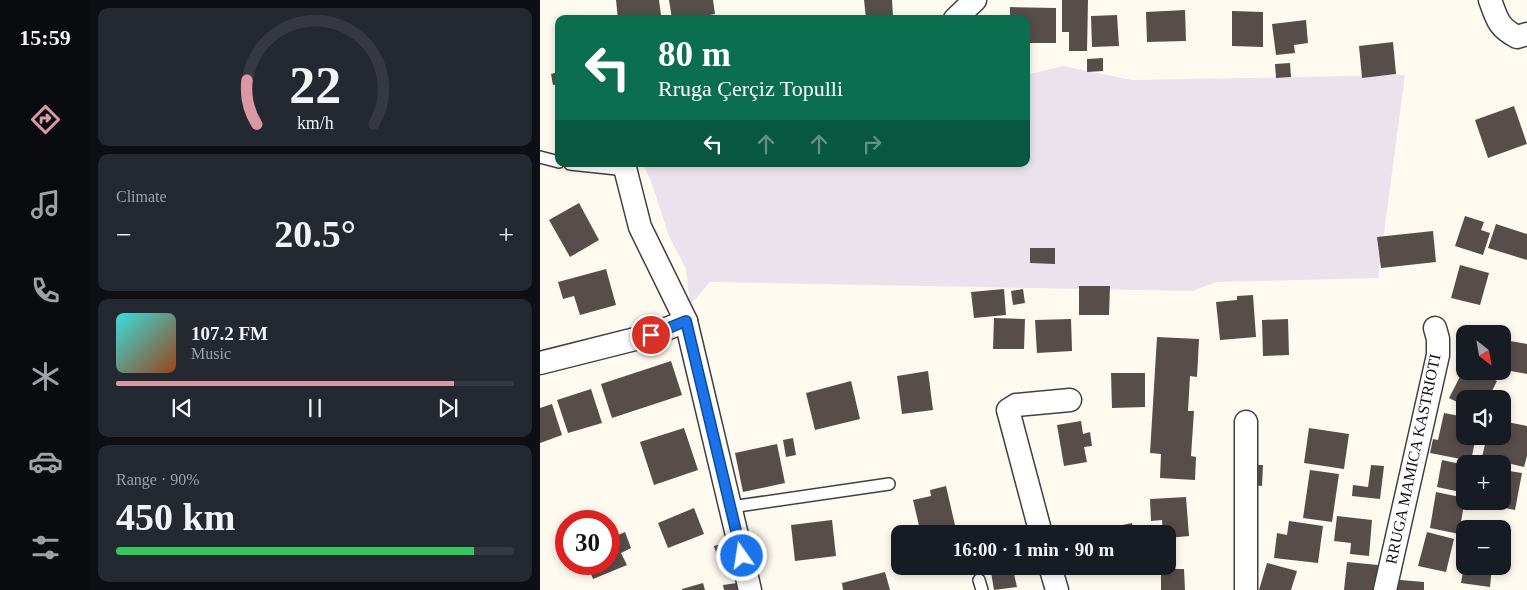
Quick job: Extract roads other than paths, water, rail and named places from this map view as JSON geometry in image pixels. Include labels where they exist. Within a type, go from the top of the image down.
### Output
[{"type":"street","points":[[959,15],[975,0]]},
{"type":"street","points":[[1490,0],[1498,21],[1506,31],[1517,37],[1527,34]]},
{"type":"street","points":[[625,167],[640,228],[686,321],[750,590]]},
{"type":"street","points":[[540,363],[651,335],[686,321]]},
{"type":"street","name":"RRUGA MAMICA KASTRIOTI","points":[[1384,590],[1438,355],[1438,339],[1435,328]]},
{"type":"street","points":[[1039,525],[1008,410],[1016,404],[1070,400]]},
{"type":"street","points":[[1246,422],[1246,590]]},
{"type":"street","points":[[1053,575],[1057,590]]},
{"type":"lane","points":[[540,157],[555,161]]},
{"type":"lane","points":[[731,507],[889,484]]}]
